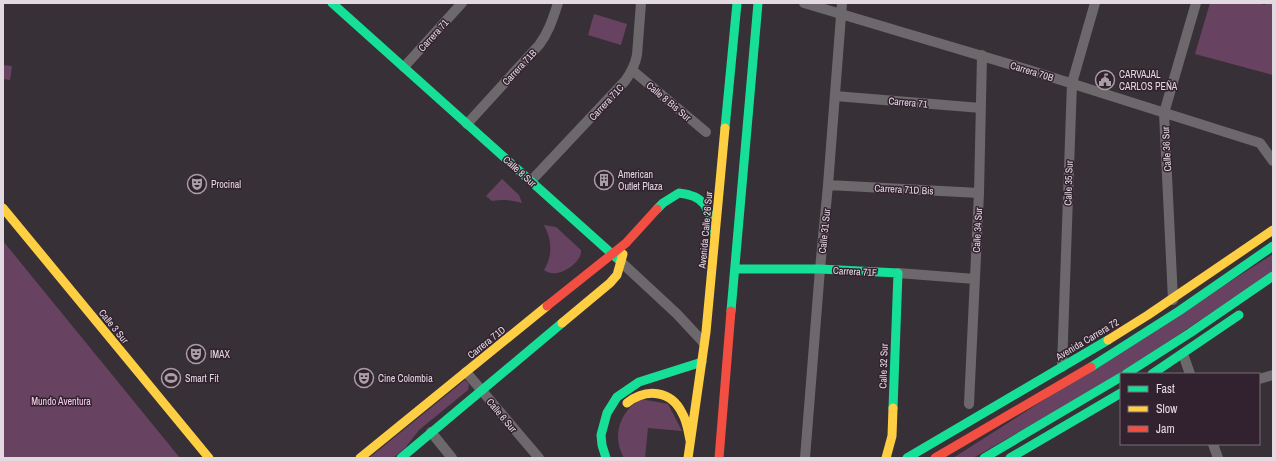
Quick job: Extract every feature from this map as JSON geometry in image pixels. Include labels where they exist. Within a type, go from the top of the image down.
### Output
[{"type":"main road","name":"Calle 8 Sur","points":[[332,3],[621,262]]},
{"type":"main road","name":"Avenida Calle 26 Sur","points":[[688,458],[702,362],[737,3]]},
{"type":"main road","points":[[719,458],[758,3]]},
{"type":"main road","name":"Carrera 71D","points":[[360,458],[626,243],[668,199],[679,193],[696,196],[702,201],[709,213],[715,237]]},
{"type":"main road","name":"Calle 3 Sur","points":[[3,208],[208,458]]},
{"type":"main road","name":"Avenida Carrera 72","points":[[906,458],[1139,321],[1273,230]]},
{"type":"main road","name":"Carrera 71D","points":[[401,458],[610,283],[617,275],[626,243]]},
{"type":"main road","points":[[935,458],[1100,362],[1173,315],[1273,246]]},
{"type":"main road","name":"Carrera 71F","points":[[735,270],[820,269],[898,273]]},
{"type":"main road","name":"Calle 32 Sur","points":[[886,458],[892,436],[898,273]]},
{"type":"main road","points":[[1128,373],[1190,333],[1273,276]]},
{"type":"main road","points":[[1154,373],[1245,311]]},
{"type":"main road","points":[[1100,362],[1139,321]]},
{"type":"main road","points":[[606,458],[601,435],[608,413],[617,397],[639,382],[702,362]]},
{"type":"main road","points":[[1079,417],[1119,378]]},
{"type":"main road","points":[[984,458],[1119,378]]},
{"type":"main road","points":[[623,409],[631,399],[638,395],[650,392],[664,395],[677,405],[688,427],[690,440]]},
{"type":"main road","points":[[1009,458],[1120,394]]},
{"type":"main road","points":[[959,427],[1005,418]]},
{"type":"main road","points":[[1009,458],[1026,434]]},
{"type":"street","name":"Carrera 71","points":[[404,67],[462,3]]},
{"type":"street","name":"Carrera 71B","points":[[467,124],[546,36],[552,24],[558,3]]},
{"type":"street","name":"Carrera 71C","points":[[531,181],[625,81],[632,70],[637,55],[642,3]]},
{"type":"street","name":"Carrera 70B","points":[[804,3],[1072,83],[1260,143],[1273,161]]},
{"type":"street","name":"Calle 31 Sur","points":[[805,458],[842,3]]},
{"type":"street","name":"Calle 35 Sur","points":[[1062,367],[1072,83],[1095,3]]},
{"type":"street","name":"Calle 36 Sur","points":[[1172,300],[1164,112],[1196,3]]},
{"type":"street","name":"Calle 34 Sur","points":[[970,404],[979,193],[982,56]]},
{"type":"street","name":"Calle 8 Bis Sur","points":[[632,70],[706,132]]},
{"type":"street","name":"Carrera 71","points":[[835,96],[981,108]]},
{"type":"street","name":"Carrera 71D Bis","points":[[828,185],[979,193]]},
{"type":"street","name":"Calle 8 Sur","points":[[621,262],[704,343]]},
{"type":"street","name":"Carrera 71F","points":[[898,273],[975,279]]},
{"type":"street","points":[[1183,354],[1190,373]]},
{"type":"street","name":"Calle 6 Sur","points":[[466,372],[539,458]]},
{"type":"street","points":[[1260,380],[1273,375]]},
{"type":"street","points":[[431,432],[452,458]]},
{"type":"street","points":[[1214,445],[1218,458]]},
{"type":"green space","points":[[1210,3],[1257,3],[1265,5],[1266,3],[1273,3],[1273,75],[1195,54]]},
{"type":"green space","points":[[594,14],[627,24],[621,45],[588,35]]},
{"type":"green space","points":[[3,65],[12,66],[10,80],[3,79]]},
{"type":"green space","points":[[502,179],[519,195],[522,203],[507,200],[492,201],[486,196]]},
{"type":"green space","points":[[544,225],[556,227],[581,250],[581,255],[574,265],[562,272],[549,273],[544,270],[549,259],[550,242]]},
{"type":"green space","name":"Mundo Aventura","points":[[3,241],[180,458],[3,458]]},
{"type":"green space","points":[[1273,254],[1273,272],[1107,382],[973,458],[953,458]]},
{"type":"green space","points":[[465,380],[469,384],[468,390],[419,430],[405,448],[393,458],[369,458]]},
{"type":"green space","points":[[641,399],[668,404],[682,431],[648,428],[645,458],[624,458],[618,441],[620,425],[628,410]]},
{"type":"traffic: fast","points":[[332,3],[621,262]]},
{"type":"traffic: fast","points":[[725,128],[737,3]]},
{"type":"traffic: fast","points":[[731,311],[758,3]]},
{"type":"traffic: fast","points":[[657,209],[663,203],[679,193],[695,197],[705,205],[714,233]]},
{"type":"traffic: fast","points":[[1091,367],[1179,311],[1273,246]]},
{"type":"traffic: fast","points":[[735,269],[820,269],[898,273],[893,408]]},
{"type":"traffic: fast","points":[[1128,373],[1190,333],[1273,276]]},
{"type":"traffic: fast","points":[[1153,373],[1239,315]]},
{"type":"traffic: fast","points":[[401,458],[562,323]]},
{"type":"traffic: fast","points":[[907,458],[1108,340]]},
{"type":"traffic: fast","points":[[606,458],[601,435],[607,413],[617,397],[639,382],[702,362]]},
{"type":"traffic: fast","points":[[984,458],[1120,378]]},
{"type":"traffic: fast","points":[[1010,458],[1120,394]]},
{"type":"traffic: slow","points":[[688,458],[706,332],[725,128]]},
{"type":"traffic: slow","points":[[3,208],[209,458]]},
{"type":"traffic: slow","points":[[1108,340],[1148,315],[1273,230]]},
{"type":"traffic: slow","points":[[562,323],[610,283],[617,275],[623,254]]},
{"type":"traffic: slow","points":[[360,458],[547,306]]},
{"type":"traffic: slow","points":[[627,403],[642,395],[658,394],[665,396],[677,405],[684,416],[690,440]]},
{"type":"traffic: slow","points":[[886,458],[892,436],[893,408]]},
{"type":"traffic: jam","points":[[547,306],[626,243],[657,209]]},
{"type":"traffic: jam","points":[[719,458],[731,311]]},
{"type":"traffic: jam","points":[[935,458],[1091,367]]},
{"type":"place","name":"CARVAJAL CARLOS PEÑA","points":[[1105,80]]},
{"type":"place","name":"American Outlet Plaza","points":[[604,180]]},
{"type":"place","name":"Procinal","points":[[197,184]]},
{"type":"place","name":"IMAX","points":[[196,354]]},
{"type":"place","name":"Smart Fit","points":[[171,378]]},
{"type":"place","name":"Cine Colombia","points":[[364,378]]}]
